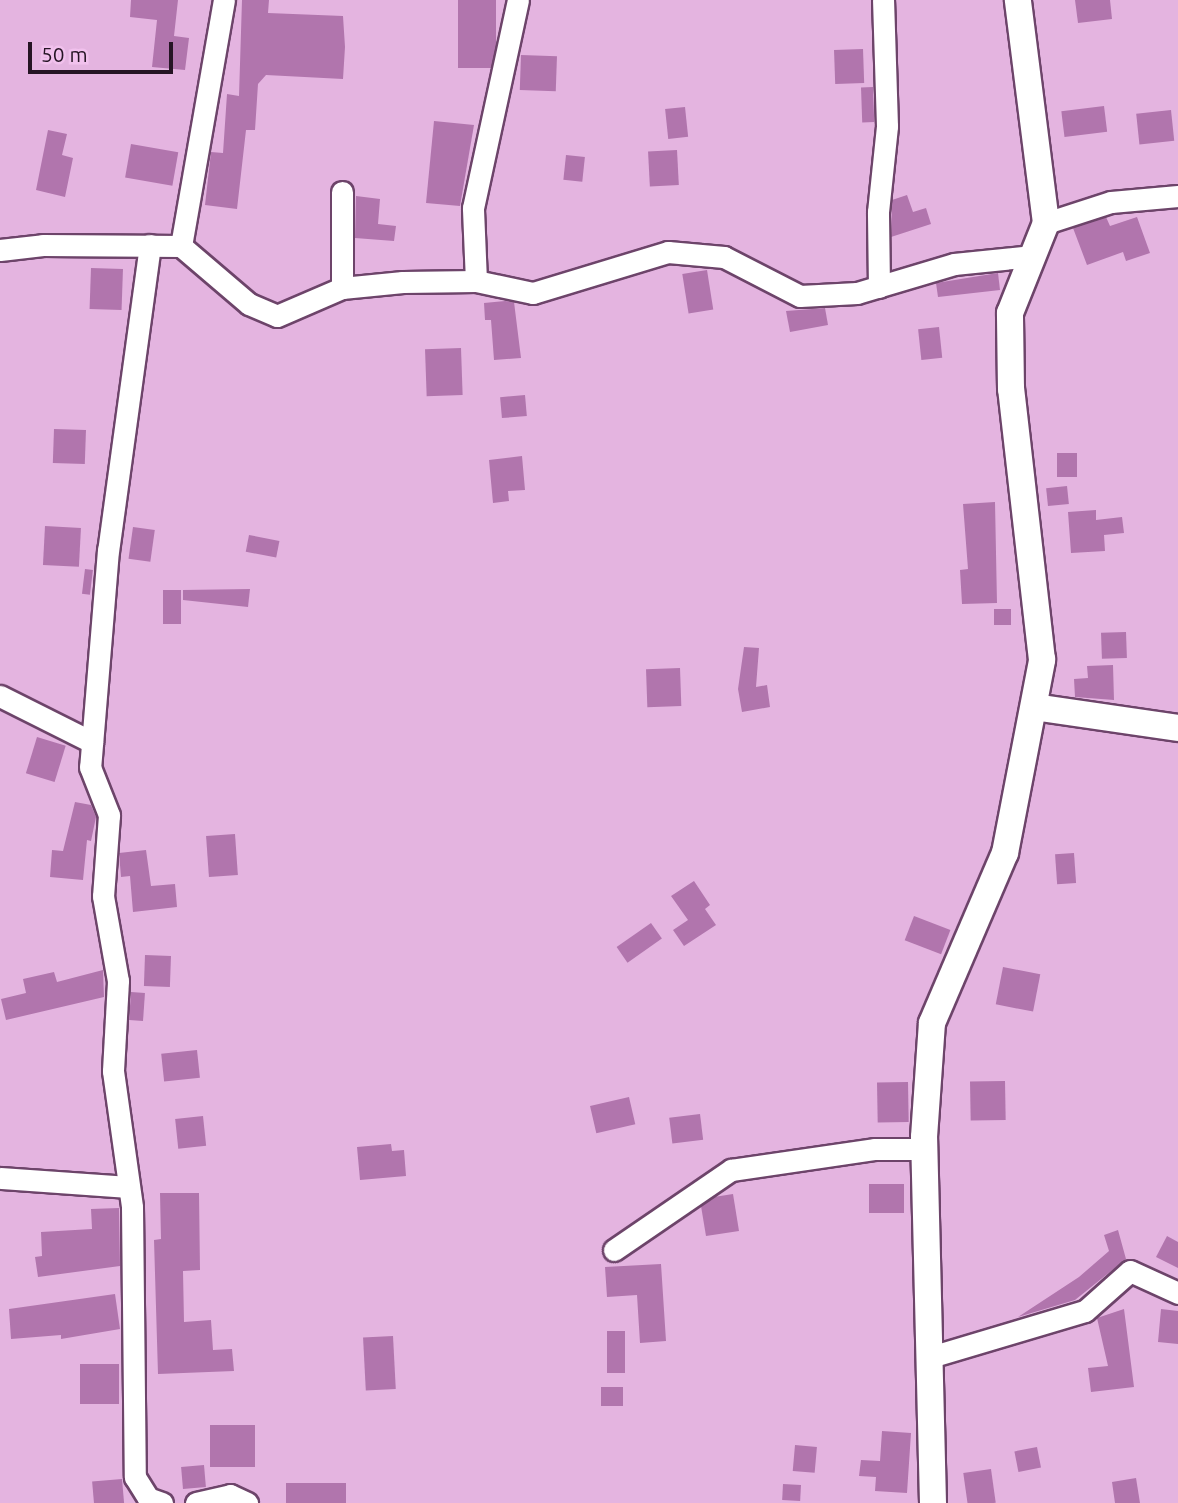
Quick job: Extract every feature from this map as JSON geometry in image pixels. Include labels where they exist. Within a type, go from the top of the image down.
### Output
[{"type":"street","points":[[181,246],[224,0]]},
{"type":"street","points":[[476,281],[473,208],[518,0]]},
{"type":"street","points":[[878,287],[878,212],[887,126],[883,0]]},
{"type":"street","points":[[933,1503],[927,1358],[924,1149],[932,1023],[1006,853],[1042,660],[1011,388],[1010,313],[1046,223],[1018,0]]},
{"type":"street","points":[[341,288],[342,192]]},
{"type":"street","points":[[1046,223],[1111,202],[1178,196]]},
{"type":"street","points":[[0,250],[43,245],[181,246],[249,304],[277,316],[341,288],[476,281],[533,293],[668,253],[724,257],[800,296],[858,293],[954,264],[1033,256]]},
{"type":"street","points":[[150,245],[107,550],[90,767],[109,816],[103,896],[118,981],[113,1071],[129,1187],[135,1477],[148,1498],[162,1503]]},
{"type":"street","points":[[0,696],[92,742]]},
{"type":"street","points":[[1034,707],[1178,728]]},
{"type":"street","points":[[614,1250],[732,1170],[875,1149],[924,1149]]},
{"type":"street","points":[[0,1178],[129,1187]]},
{"type":"street","points":[[927,1358],[1085,1311],[1130,1271],[1178,1293]]},
{"type":"street","points":[[196,1503],[230,1495],[247,1503]]},
{"type":"building","points":[[131,0],[178,0],[174,36],[189,38],[185,70],[152,67],[157,20],[130,17]]},
{"type":"building","points":[[242,0],[269,0],[268,13],[343,16],[345,47],[343,79],[266,75],[258,84],[255,130],[246,130],[237,209],[205,205],[211,152],[223,153],[227,94],[239,96]]},
{"type":"building","points":[[458,0],[496,0],[496,68],[458,68]]},
{"type":"building","points":[[1075,0],[1110,0],[1112,19],[1078,23]]},
{"type":"building","points":[[863,49],[864,83],[835,84],[834,50]]},
{"type":"building","points":[[521,55],[557,56],[556,91],[520,90]]},
{"type":"building","points":[[861,87],[873,87],[874,122],[862,122]]},
{"type":"building","points":[[1104,106],[1107,132],[1064,137],[1061,111]]},
{"type":"building","points":[[685,107],[688,137],[668,139],[665,109]]},
{"type":"building","points":[[1171,110],[1174,141],[1139,144],[1136,114]]},
{"type":"building","points":[[434,121],[474,125],[460,206],[426,203]]},
{"type":"building","points":[[48,130],[67,134],[62,155],[73,158],[65,197],[36,190]]},
{"type":"building","points":[[131,144],[178,152],[172,186],[125,177]]},
{"type":"building","points":[[677,150],[679,185],[650,186],[648,152]]},
{"type":"building","points":[[566,155],[585,157],[582,182],[563,180]]},
{"type":"building","points":[[907,195],[913,212],[926,208],[931,224],[891,237],[892,200]]},
{"type":"building","points":[[356,196],[380,199],[378,224],[396,226],[394,241],[355,238]]},
{"type":"building","points":[[1106,217],[1110,226],[1137,217],[1150,253],[1126,261],[1123,252],[1087,265],[1073,228]]},
{"type":"building","points":[[91,268],[123,269],[122,310],[90,309]]},
{"type":"building","points":[[707,270],[713,310],[689,313],[682,274]]},
{"type":"building","points":[[998,273],[1000,290],[938,297],[936,283]]},
{"type":"building","points":[[514,302],[521,358],[494,360],[491,320],[485,320],[484,303]]},
{"type":"building","points":[[825,308],[828,325],[790,332],[786,311]]},
{"type":"building","points":[[939,327],[942,358],[921,360],[918,329]]},
{"type":"building","points":[[461,348],[463,395],[427,396],[425,349]]},
{"type":"building","points":[[525,395],[527,416],[502,418],[500,397]]},
{"type":"building","points":[[54,429],[86,430],[85,464],[53,463]]},
{"type":"building","points":[[1057,453],[1077,453],[1077,477],[1057,477]]},
{"type":"building","points":[[522,456],[525,490],[508,491],[509,501],[493,503],[489,460]]},
{"type":"building","points":[[1067,486],[1069,504],[1048,506],[1046,488]]},
{"type":"building","points":[[995,502],[997,603],[962,604],[960,570],[968,569],[963,504]]},
{"type":"building","points":[[1096,510],[1096,520],[1122,517],[1124,533],[1104,535],[1105,551],[1071,553],[1068,512]]},
{"type":"building","points":[[45,526],[81,528],[79,567],[43,565]]},
{"type":"building","points":[[133,527],[155,530],[150,562],[129,559]]},
{"type":"building","points":[[249,535],[279,541],[276,558],[246,552]]},
{"type":"building","points":[[85,569],[93,570],[90,595],[82,594]]},
{"type":"building","points":[[250,589],[248,607],[183,600],[183,590]]},
{"type":"building","points":[[163,590],[181,590],[181,624],[163,624]]},
{"type":"building","points":[[994,609],[1011,609],[1011,625],[994,625]]},
{"type":"building","points":[[1126,632],[1127,658],[1102,659],[1101,633]]},
{"type":"building","points":[[744,647],[759,648],[756,687],[767,685],[770,707],[742,712],[738,689]]},
{"type":"building","points":[[1113,665],[1114,700],[1075,697],[1074,679],[1088,678],[1087,666]]},
{"type":"building","points":[[680,668],[681,706],[647,707],[646,669]]},
{"type":"building","points":[[37,737],[66,746],[55,782],[26,773]]},
{"type":"building","points":[[75,802],[91,805],[96,817],[91,841],[87,840],[83,880],[50,877],[52,850],[63,851]]},
{"type":"building","points":[[235,834],[238,875],[209,877],[206,836]]},
{"type":"building","points":[[146,850],[151,886],[175,884],[177,907],[133,912],[130,876],[121,877],[119,853]]},
{"type":"building","points":[[1074,853],[1076,883],[1057,884],[1055,854]]},
{"type":"building","points":[[694,881],[710,905],[705,909],[716,925],[684,946],[673,930],[688,920],[671,896]]},
{"type":"building","points":[[914,916],[950,930],[941,954],[905,940]]},
{"type":"building","points":[[651,923],[662,939],[627,963],[617,947]]},
{"type":"building","points":[[145,955],[171,956],[170,987],[144,986]]},
{"type":"building","points":[[1003,967],[1040,974],[1033,1012],[996,1004]]},
{"type":"building","points":[[103,970],[104,997],[6,1020],[1,999],[26,993],[23,979],[54,972],[57,982]]},
{"type":"building","points":[[131,992],[145,993],[143,1021],[129,1020]]},
{"type":"building","points":[[197,1050],[200,1078],[164,1082],[161,1054]]},
{"type":"building","points":[[1005,1081],[1006,1120],[971,1121],[970,1082]]},
{"type":"building","points":[[908,1082],[909,1122],[878,1123],[877,1083]]},
{"type":"building","points":[[629,1097],[635,1124],[596,1133],[590,1106]]},
{"type":"building","points":[[700,1114],[703,1140],[672,1144],[669,1118]]},
{"type":"building","points":[[203,1116],[206,1146],[178,1149],[175,1119]]},
{"type":"building","points":[[391,1144],[392,1151],[404,1150],[406,1176],[360,1180],[357,1147]]},
{"type":"building","points":[[869,1184],[904,1184],[904,1213],[869,1213]]},
{"type":"building","points":[[160,1193],[199,1193],[200,1270],[183,1271],[184,1322],[211,1320],[213,1350],[232,1349],[234,1371],[158,1374],[154,1240],[161,1239]]},
{"type":"building","points":[[733,1194],[739,1231],[706,1236],[701,1206],[714,1197]]},
{"type":"building","points":[[119,1208],[120,1266],[38,1277],[35,1257],[42,1256],[41,1232],[92,1229],[91,1209]]},
{"type":"building","points":[[1118,1230],[1126,1259],[1075,1300],[1018,1317],[1079,1277],[1109,1251],[1104,1235]]},
{"type":"building","points":[[1167,1236],[1178,1242],[1178,1268],[1156,1257]]},
{"type":"building","points":[[661,1264],[666,1341],[640,1343],[637,1295],[607,1297],[605,1267]]},
{"type":"building","points":[[115,1294],[120,1329],[61,1339],[61,1335],[11,1339],[9,1309]]},
{"type":"building","points":[[1124,1309],[1134,1387],[1091,1392],[1088,1368],[1108,1366],[1097,1318]]},
{"type":"building","points":[[1161,1309],[1178,1311],[1178,1344],[1158,1342]]},
{"type":"building","points":[[607,1331],[625,1331],[625,1373],[607,1373]]},
{"type":"building","points":[[393,1336],[396,1389],[366,1390],[363,1338]]},
{"type":"building","points":[[80,1364],[119,1364],[119,1404],[80,1404]]},
{"type":"building","points":[[601,1387],[623,1387],[623,1406],[601,1406]]},
{"type":"building","points":[[210,1425],[255,1425],[255,1467],[210,1467]]},
{"type":"building","points":[[882,1431],[911,1433],[907,1493],[875,1491],[876,1477],[859,1476],[861,1460],[880,1461]]},
{"type":"building","points":[[795,1445],[817,1447],[815,1473],[793,1471]]},
{"type":"building","points":[[1037,1447],[1041,1468],[1018,1472],[1014,1451]]},
{"type":"building","points":[[204,1465],[206,1487],[183,1489],[181,1467]]},
{"type":"building","points":[[991,1469],[996,1503],[968,1503],[963,1473]]},
{"type":"building","points":[[1136,1478],[1140,1503],[1115,1503],[1112,1482]]},
{"type":"building","points":[[122,1479],[124,1503],[94,1503],[92,1482]]},
{"type":"building","points":[[286,1483],[346,1483],[346,1503],[286,1503]]},
{"type":"building","points":[[783,1484],[801,1485],[800,1501],[782,1500]]}]
